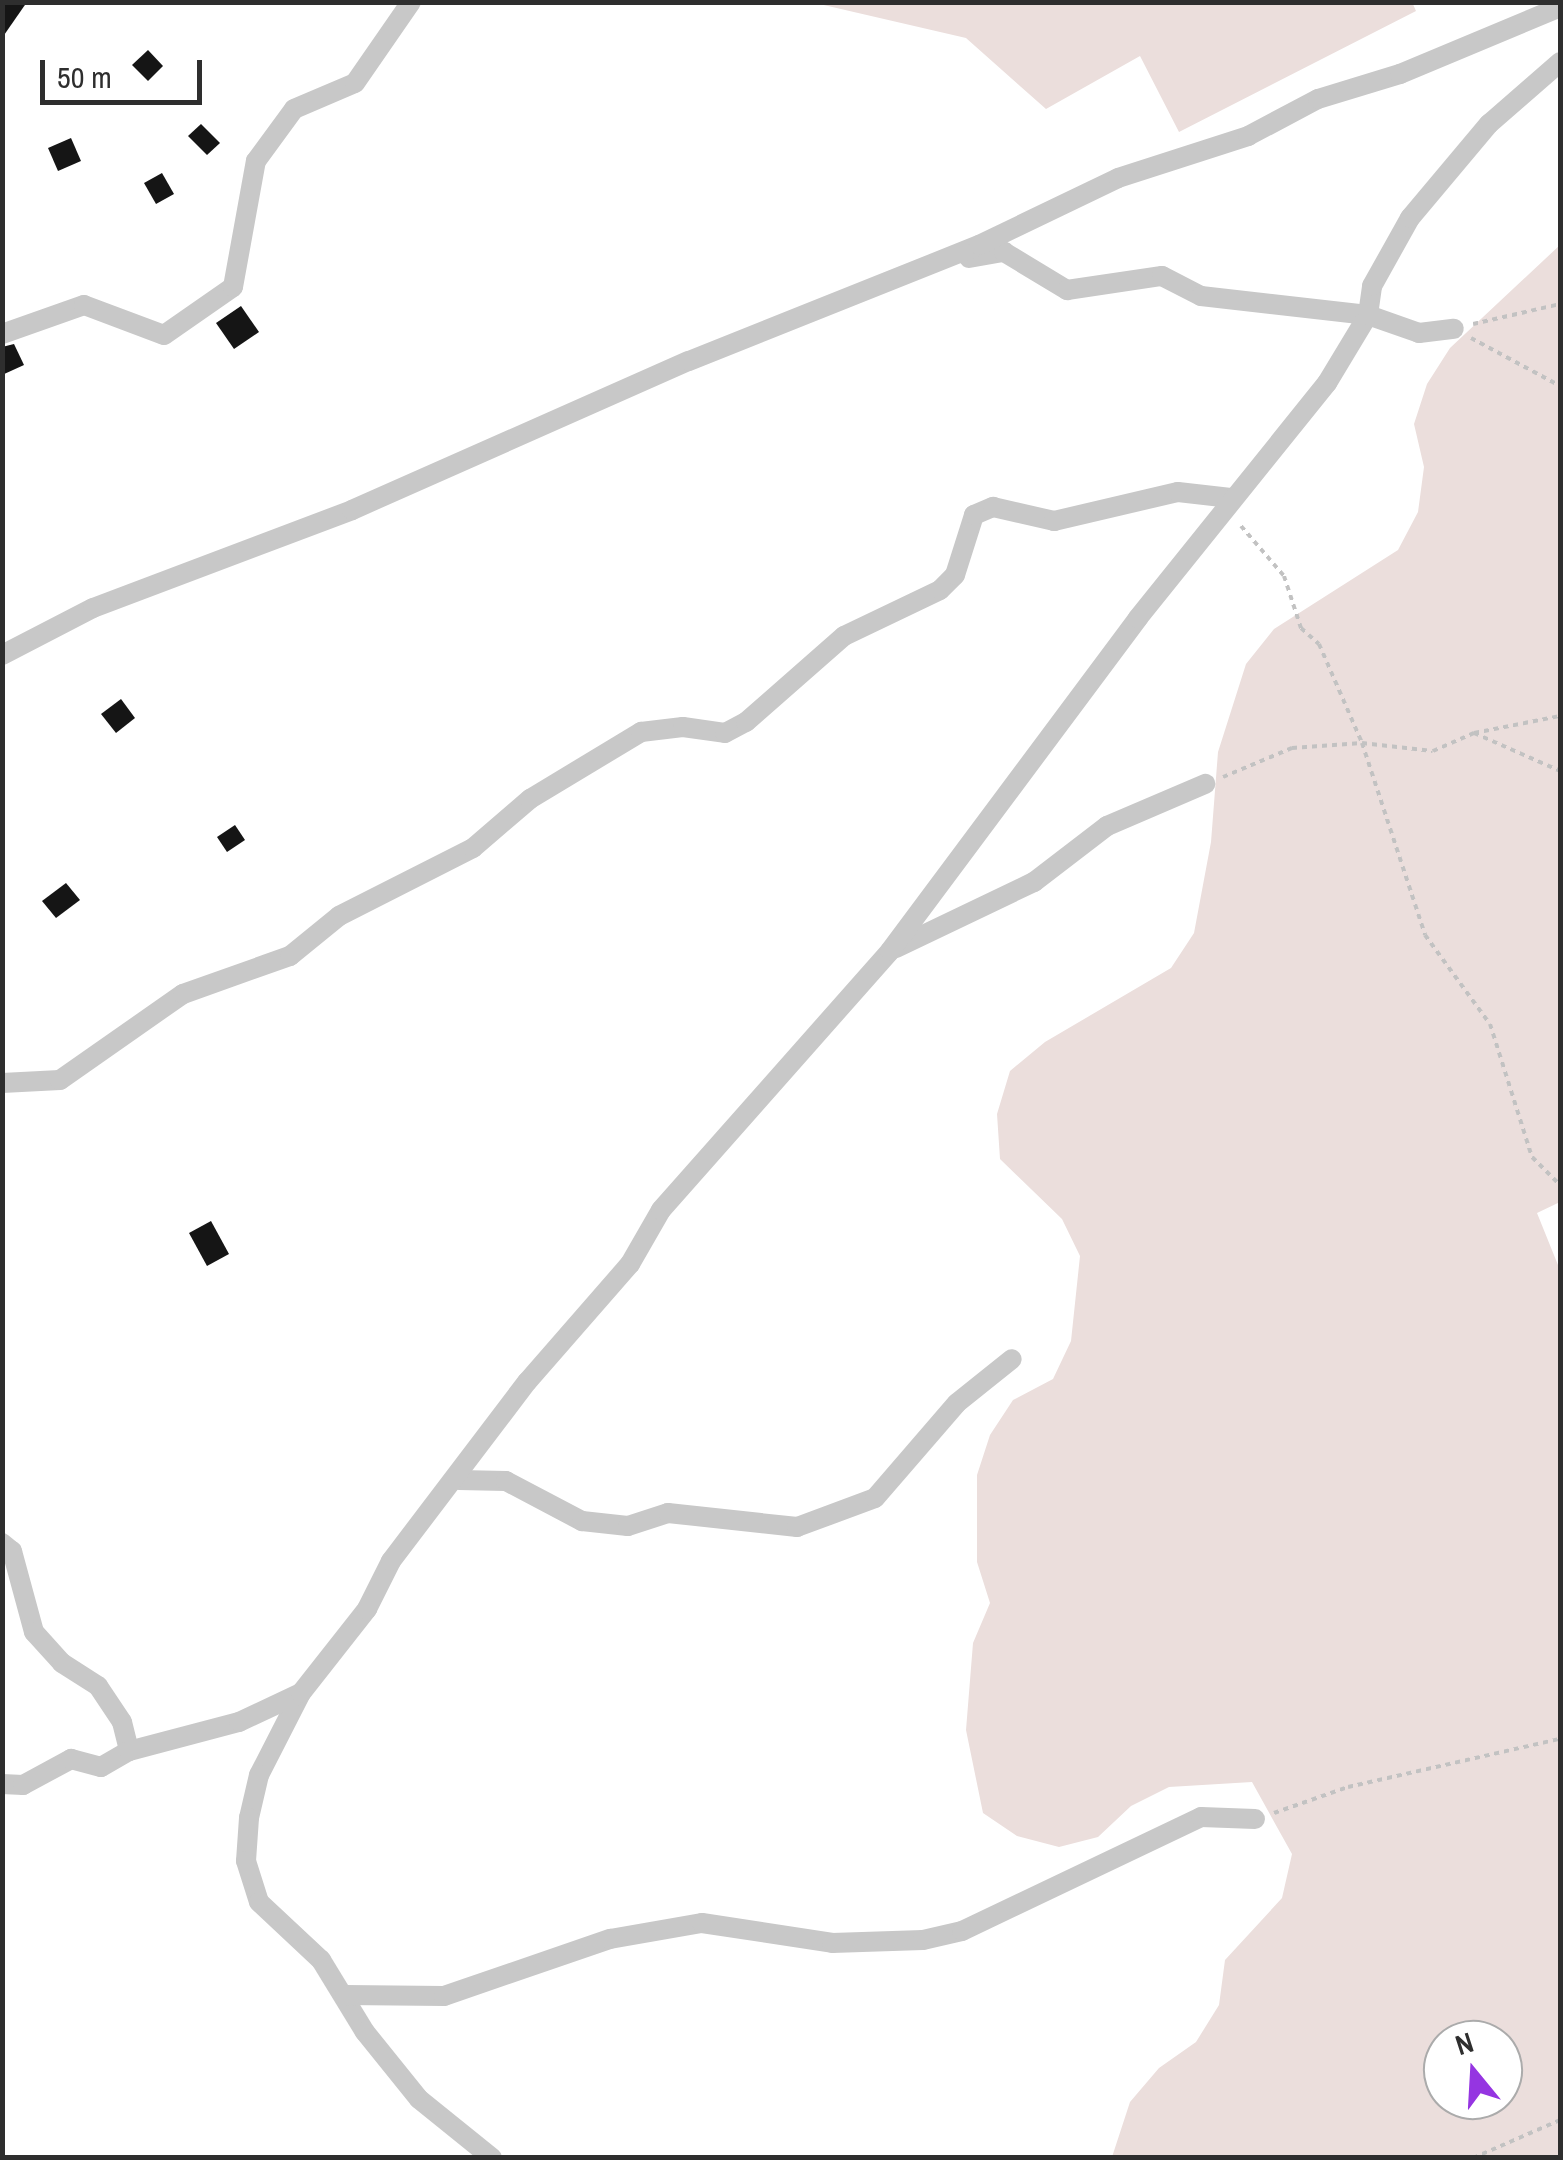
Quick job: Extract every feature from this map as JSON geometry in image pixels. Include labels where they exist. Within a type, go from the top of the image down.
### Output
[{"type":"street","points":[[2,334],[84,305],[164,335],[233,287],[256,161],[294,109],[355,83],[411,2]]},
{"type":"street","points":[[2,655],[93,608],[352,510],[689,361],[958,254],[1118,178],[1248,136],[1318,100],[1400,74],[1560,7]]},
{"type":"street","points":[[492,2158],[419,2099],[365,2032],[321,1960],[260,1902],[246,1861],[259,1775],[301,1693],[366,1609],[391,1561],[459,1480],[527,1382],[630,1264],[661,1210],[890,951],[1232,498],[1327,383],[1368,316],[1372,286],[1410,218],[1490,124],[1560,62]]},
{"type":"street","points":[[958,254],[968,258],[1004,252],[1066,290],[1162,276],[1201,296],[1368,316],[1419,333],[1454,329]]},
{"type":"street","points":[[2,1082],[60,1080],[184,994],[290,956],[340,916],[473,848],[530,799],[641,732],[725,732],[746,722],[844,636],[940,590],[955,576],[974,515],[992,507],[1054,521],[1178,492],[1232,498]]},
{"type":"street","points":[[890,951],[1034,882],[1121,818],[1204,784]]},
{"type":"street","points":[[459,1480],[506,1480],[582,1521],[628,1526],[668,1512],[797,1527],[874,1498],[957,1402],[1012,1359]]},
{"type":"street","points":[[2,1544],[12,1551],[34,1632],[62,1663],[98,1686],[122,1722],[129,1751]]},
{"type":"street","points":[[2,1784],[23,1785],[71,1759],[101,1767],[129,1751],[186,1740],[301,1693]]},
{"type":"street","points":[[344,1995],[444,1996],[610,1938],[702,1922],[832,1943],[923,1940],[962,1931],[1201,1817],[1255,1820]]},
{"type":"path","points":[[1454,329],[1560,304]]},
{"type":"path","points":[[1454,329],[1560,386]]},
{"type":"path","points":[[1232,498],[1241,532],[1284,576],[1302,628],[1319,644],[1362,743],[1425,935],[1490,1024],[1532,1157],[1560,1185]]},
{"type":"path","points":[[1204,784],[1292,748],[1362,743],[1433,750],[1474,733],[1560,716]]},
{"type":"path","points":[[1474,733],[1560,771]]},
{"type":"path","points":[[1255,1820],[1348,1787],[1560,1740]]},
{"type":"path","points":[[1473,2158],[1560,2120]]},
{"type":"shaded area","points":[[1412,2],[1416,11],[1179,132],[1140,56],[1046,109],[966,38],[815,3]]},
{"type":"shaded area","points":[[1560,245],[1560,1202],[1537,1213],[1560,1270],[1560,2157],[1112,2157],[1130,2102],[1159,2068],[1196,2042],[1219,2005],[1225,1960],[1282,1898],[1292,1854],[1252,1782],[1169,1787],[1131,1806],[1098,1837],[1059,1847],[1017,1836],[983,1813],[966,1730],[973,1643],[990,1603],[977,1562],[977,1475],[990,1435],[1013,1400],[1053,1379],[1071,1341],[1080,1256],[1062,1219],[1000,1159],[997,1114],[1010,1071],[1045,1042],[1171,968],[1194,933],[1211,842],[1218,752],[1246,664],[1274,629],[1398,550],[1418,512],[1424,467],[1414,424],[1427,384],[1450,348]]},
{"type":"building","points":[[2,2],[27,2],[2,38]]},
{"type":"building","points":[[148,50],[163,66],[148,81],[132,65]]},
{"type":"building","points":[[201,124],[220,143],[207,155],[188,136]]},
{"type":"building","points":[[71,138],[81,161],[58,171],[48,148]]},
{"type":"building","points":[[162,173],[174,194],[156,204],[144,183]]},
{"type":"building","points":[[241,306],[259,332],[234,349],[216,323]]},
{"type":"building","points":[[14,344],[24,365],[2,375],[2,347]]},
{"type":"building","points":[[121,699],[135,718],[116,733],[101,714]]},
{"type":"building","points":[[235,825],[245,840],[227,852],[217,837]]},
{"type":"building","points":[[66,883],[80,900],[56,918],[42,901]]},
{"type":"building","points":[[211,1221],[229,1254],[207,1266],[189,1233]]}]
